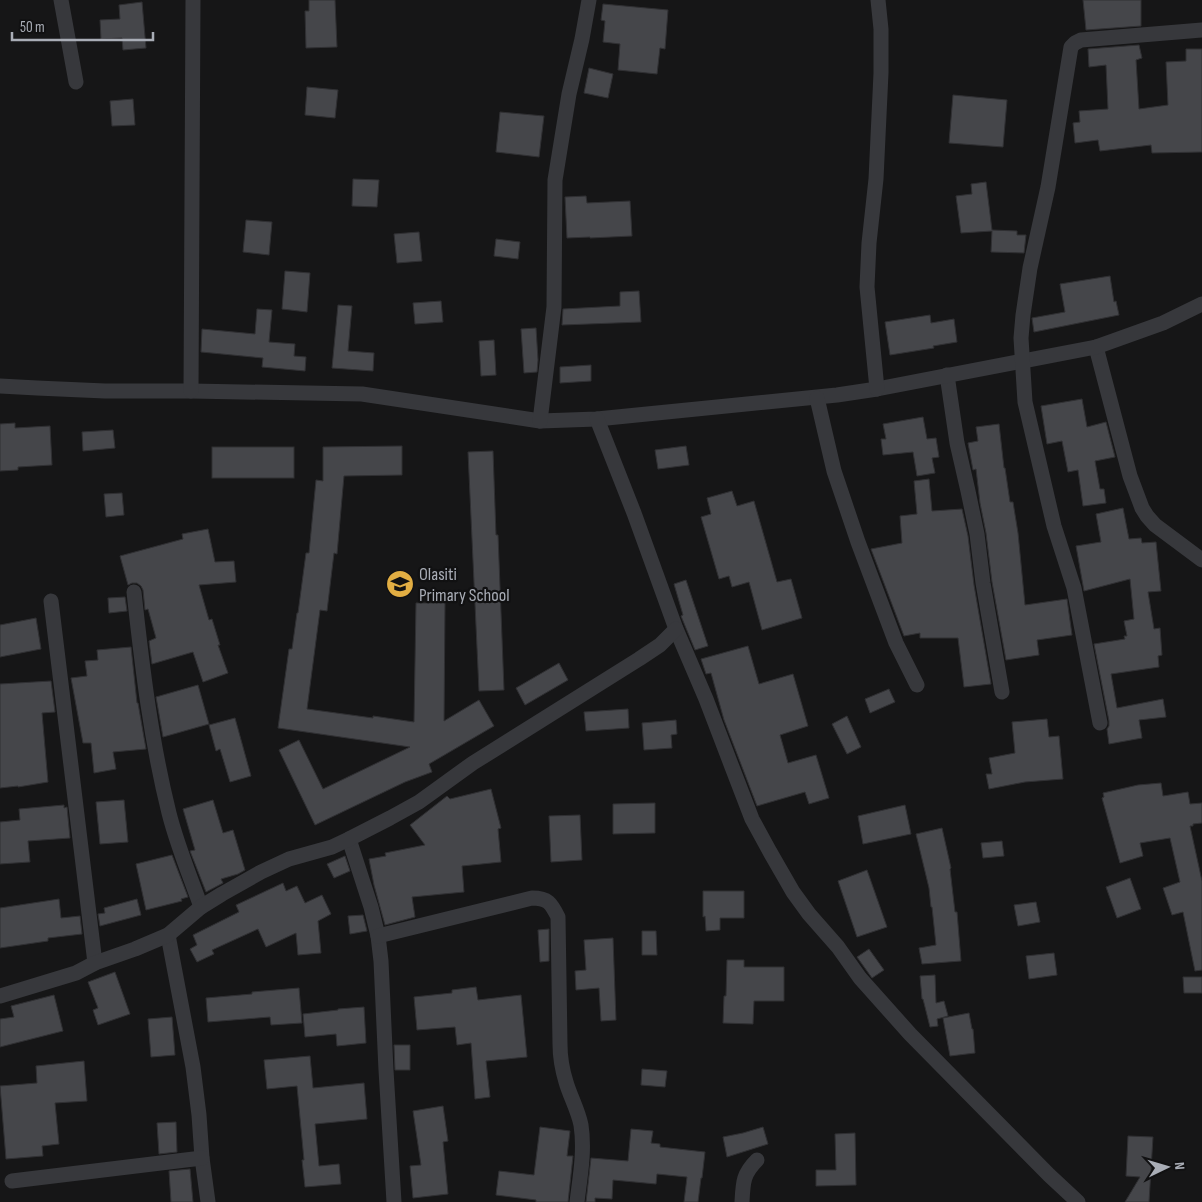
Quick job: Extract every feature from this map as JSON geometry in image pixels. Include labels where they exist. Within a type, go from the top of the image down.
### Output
[{"type":"street","points":[[61,0],[76,82]]},
{"type":"street","points":[[191,391],[193,0]]},
{"type":"street","points":[[540,421],[554,307],[555,180],[569,94],[590,0]]},
{"type":"street","points":[[876,389],[867,287],[868,243],[876,179],[882,73],[878,0]]},
{"type":"street","points":[[1100,723],[1074,588],[1054,526],[1027,411],[1022,360],[1022,315],[1030,268],[1048,187],[1071,47],[1081,40],[1202,30]]},
{"type":"street","points":[[0,386],[105,391],[362,394],[540,421],[597,419],[817,398],[876,389],[1096,347],[1163,323],[1202,304]]},
{"type":"street","points":[[1096,347],[1128,466],[1142,508],[1146,516],[1156,525],[1202,560]]},
{"type":"street","points":[[947,375],[957,443],[976,534],[1002,692]]},
{"type":"street","points":[[817,398],[834,471],[858,542],[896,643],[916,685]]},
{"type":"street","points":[[597,419],[634,513],[676,629],[706,699],[752,819],[784,876],[809,914],[838,947],[860,978],[910,1034],[1078,1202]]},
{"type":"street","points":[[134,592],[143,673],[160,774],[170,815],[201,907]]},
{"type":"street","points":[[51,601],[96,963]]},
{"type":"street","points":[[0,996],[76,973],[96,963],[168,935],[201,907],[245,880],[288,859],[332,847],[419,802],[473,763],[640,660],[660,645],[676,629]]},
{"type":"street","points":[[349,839],[371,907],[378,936],[394,1202]]},
{"type":"street","points":[[378,936],[532,898],[543,898],[552,905],[558,917],[561,1063],[565,1081],[581,1124],[582,1161],[577,1202]]},
{"type":"street","points":[[168,935],[194,1067],[208,1202]]},
{"type":"street","points":[[12,1180],[202,1158]]},
{"type":"street","points":[[742,1202],[746,1173],[757,1160]]},
{"type":"building","points":[[309,0],[335,0],[337,47],[306,48],[305,11],[309,11]]},
{"type":"building","points":[[1083,0],[1141,0],[1141,26],[1086,30]]},
{"type":"building","points":[[142,2],[146,48],[123,50],[122,38],[101,39],[100,20],[120,19],[119,5]]},
{"type":"building","points":[[603,4],[668,10],[665,49],[660,48],[657,74],[618,70],[620,44],[603,42],[605,21],[601,20]]},
{"type":"building","points":[[1139,45],[1142,58],[1136,60],[1139,109],[1168,105],[1166,62],[1186,61],[1186,49],[1202,49],[1202,152],[1152,153],[1151,145],[1100,151],[1098,140],[1075,143],[1073,123],[1080,122],[1079,111],[1108,109],[1106,65],[1089,67],[1088,49]]},
{"type":"building","points":[[589,68],[613,74],[608,98],[584,93]]},
{"type":"building","points":[[307,87],[338,90],[335,118],[305,115]]},
{"type":"building","points":[[953,95],[1007,100],[1003,147],[949,143]]},
{"type":"building","points":[[133,99],[135,125],[112,126],[110,101]]},
{"type":"building","points":[[500,112],[544,116],[539,157],[496,152]]},
{"type":"building","points":[[353,179],[379,180],[377,207],[352,206]]},
{"type":"building","points":[[986,182],[992,230],[1017,231],[1017,235],[1026,235],[1024,253],[991,252],[992,231],[961,233],[956,196],[972,194],[971,184]]},
{"type":"building","points":[[586,196],[587,203],[630,201],[632,236],[567,238],[565,197]]},
{"type":"building","points":[[246,220],[272,222],[269,255],[243,252]]},
{"type":"building","points":[[419,232],[422,261],[397,263],[394,234]]},
{"type":"building","points":[[496,239],[520,242],[518,259],[494,256]]},
{"type":"building","points":[[285,271],[310,273],[307,312],[282,309]]},
{"type":"building","points":[[1110,276],[1114,302],[1116,301],[1119,315],[1034,332],[1032,318],[1065,312],[1060,284]]},
{"type":"building","points":[[639,291],[641,322],[562,325],[563,309],[620,306],[620,292]]},
{"type":"building","points":[[441,301],[443,322],[415,324],[413,303]]},
{"type":"building","points":[[338,305],[352,306],[348,351],[374,353],[373,371],[332,368]]},
{"type":"building","points":[[257,309],[272,310],[269,342],[295,344],[294,356],[306,357],[305,371],[262,367],[263,358],[201,352],[202,329],[255,334]]},
{"type":"building","points":[[930,315],[931,323],[954,319],[957,342],[933,346],[934,348],[890,355],[885,322]]},
{"type":"building","points":[[536,328],[537,372],[524,373],[521,329]]},
{"type":"building","points":[[494,340],[496,375],[481,376],[479,341]]},
{"type":"building","points":[[591,365],[591,381],[560,383],[560,367]]},
{"type":"building","points":[[1082,399],[1087,427],[1106,422],[1115,457],[1095,461],[1100,489],[1104,489],[1106,503],[1083,506],[1078,470],[1068,472],[1062,441],[1047,444],[1041,406]]},
{"type":"building","points":[[923,417],[927,439],[936,438],[939,457],[932,458],[935,473],[917,476],[913,452],[883,455],[881,439],[886,439],[883,424]]},
{"type":"building","points":[[15,423],[15,428],[50,426],[52,465],[18,467],[18,470],[0,471],[0,424]]},
{"type":"building","points":[[999,424],[1004,468],[1010,502],[1013,502],[1018,533],[1025,605],[1067,599],[1072,635],[1037,640],[1039,655],[1006,660],[992,582],[976,469],[973,470],[968,443],[978,441],[976,427]]},
{"type":"building","points":[[113,430],[115,448],[83,451],[82,432]]},
{"type":"building","points":[[402,446],[402,475],[344,476],[337,554],[334,553],[327,611],[320,610],[307,709],[414,722],[416,603],[445,603],[444,721],[479,700],[494,726],[429,764],[432,772],[405,782],[315,825],[279,750],[299,740],[323,789],[410,747],[278,728],[289,649],[292,649],[306,553],[309,553],[316,480],[323,481],[323,447]]},
{"type":"building","points":[[686,446],[689,465],[658,469],[655,450]]},
{"type":"building","points":[[212,447],[294,447],[294,478],[212,478]]},
{"type":"building","points":[[493,451],[504,690],[479,691],[468,452]]},
{"type":"building","points":[[929,479],[932,511],[962,509],[968,536],[974,585],[991,684],[964,687],[958,638],[920,638],[920,633],[904,636],[871,549],[902,543],[900,516],[917,514],[914,481]]},
{"type":"building","points":[[732,491],[737,506],[754,501],[777,582],[791,579],[802,618],[762,630],[749,582],[732,587],[729,576],[719,579],[701,517],[711,514],[707,498]]},
{"type":"building","points":[[122,493],[124,515],[106,517],[104,494]]},
{"type":"building","points":[[1123,508],[1129,539],[1141,538],[1142,543],[1156,542],[1161,591],[1148,592],[1154,629],[1160,628],[1162,655],[1158,656],[1159,667],[1111,674],[1117,708],[1163,699],[1166,717],[1139,720],[1142,738],[1109,744],[1107,729],[1109,721],[1094,644],[1125,639],[1124,636],[1127,636],[1124,621],[1134,619],[1130,579],[1084,591],[1076,546],[1101,542],[1096,514]]},
{"type":"building","points":[[208,529],[215,562],[234,561],[236,582],[199,585],[209,620],[212,619],[220,645],[218,645],[228,673],[203,682],[193,652],[152,664],[149,641],[156,638],[148,609],[145,610],[143,590],[137,583],[128,585],[120,556],[183,539],[182,534]]},
{"type":"building","points":[[686,580],[708,646],[695,650],[681,616],[683,615],[674,584]]},
{"type":"building","points":[[125,597],[127,611],[109,613],[108,598]]},
{"type":"building","points":[[36,618],[41,649],[0,657],[0,625]]},
{"type":"building","points":[[748,646],[759,684],[793,674],[808,726],[780,735],[788,763],[816,755],[829,798],[809,804],[805,792],[757,806],[724,720],[711,673],[706,674],[701,659]]},
{"type":"building","points":[[131,647],[137,703],[146,749],[113,752],[116,769],[94,773],[91,743],[83,743],[71,678],[87,676],[85,661],[98,660],[97,650]]},
{"type":"building","points":[[559,663],[568,680],[525,705],[516,688]]},
{"type":"building","points":[[51,681],[55,712],[42,713],[48,782],[0,788],[0,684]]},
{"type":"building","points":[[198,685],[209,724],[163,737],[156,697]]},
{"type":"building","points":[[889,689],[895,702],[870,713],[865,699]]},
{"type":"building","points":[[628,709],[629,728],[586,731],[584,712]]},
{"type":"building","points":[[847,716],[861,747],[847,754],[832,724]]},
{"type":"building","points":[[235,718],[251,776],[230,782],[220,749],[216,751],[209,725]]},
{"type":"building","points":[[1047,719],[1049,737],[1059,736],[1063,779],[1025,782],[989,789],[986,774],[992,774],[989,758],[1015,753],[1012,722]]},
{"type":"building","points":[[676,720],[677,734],[671,735],[672,748],[644,750],[642,723]]},
{"type":"building","points":[[1161,783],[1163,796],[1188,792],[1190,804],[1202,803],[1202,823],[1190,826],[1202,881],[1202,970],[1195,971],[1183,912],[1172,915],[1163,888],[1180,882],[1170,838],[1140,843],[1143,856],[1120,863],[1102,798],[1104,797],[1103,793],[1138,785]]},
{"type":"building","points":[[491,789],[501,828],[498,829],[501,862],[462,866],[464,892],[412,897],[415,917],[385,925],[369,859],[386,856],[385,853],[425,845],[410,825],[447,796],[450,799]]},
{"type":"building","points":[[124,800],[128,842],[100,844],[96,802]]},
{"type":"building","points":[[213,800],[223,833],[233,830],[245,870],[221,879],[223,883],[206,892],[190,851],[195,850],[183,809]]},
{"type":"building","points":[[655,803],[655,833],[613,834],[613,804]]},
{"type":"building","points":[[64,805],[64,808],[67,807],[70,838],[28,841],[30,862],[0,864],[0,822],[20,820],[19,809]]},
{"type":"building","points":[[905,805],[911,834],[863,844],[858,816]]},
{"type":"building","points":[[580,815],[582,860],[551,862],[549,816]]},
{"type":"building","points":[[942,828],[951,868],[961,961],[922,964],[919,948],[936,945],[929,888],[916,834]]},
{"type":"building","points":[[1002,841],[1004,856],[983,858],[981,843]]},
{"type":"building","points":[[172,855],[188,897],[181,899],[182,901],[146,910],[136,864]]},
{"type":"building","points":[[345,856],[350,871],[334,878],[327,864]]},
{"type":"building","points":[[867,870],[887,927],[857,937],[838,881]]},
{"type":"building","points":[[1130,878],[1141,909],[1117,918],[1106,887]]},
{"type":"building","points":[[283,883],[286,891],[297,886],[305,903],[322,895],[331,914],[318,921],[321,953],[298,955],[296,933],[266,947],[258,929],[212,950],[214,954],[197,962],[190,949],[197,945],[193,935],[239,912],[236,905]]},
{"type":"building","points":[[703,891],[744,891],[744,918],[720,918],[720,930],[706,931],[705,916],[703,917]]},
{"type":"building","points":[[59,899],[61,918],[80,916],[82,934],[48,938],[48,941],[0,948],[0,908]]},
{"type":"building","points":[[137,899],[141,915],[100,926],[98,914],[105,913],[104,908]]},
{"type":"building","points":[[1036,902],[1040,922],[1018,926],[1014,905]]},
{"type":"building","points":[[363,915],[367,931],[350,934],[348,916]]},
{"type":"building","points":[[549,929],[549,961],[540,962],[538,930]]},
{"type":"building","points":[[642,931],[656,931],[657,955],[642,955]]},
{"type":"building","points":[[613,938],[616,1020],[601,1021],[599,988],[576,990],[575,971],[586,970],[584,940]]},
{"type":"building","points":[[869,949],[884,970],[872,978],[857,957]]},
{"type":"building","points":[[1054,953],[1057,975],[1029,979],[1026,956]]},
{"type":"building","points":[[727,960],[744,960],[744,967],[784,967],[784,1001],[754,1001],[753,1024],[723,1023]]},
{"type":"building","points":[[115,972],[130,1014],[98,1025],[93,1010],[98,1008],[88,982]]},
{"type":"building","points":[[935,975],[936,1003],[944,1001],[948,1016],[937,1019],[938,1026],[930,1027],[922,999],[920,976]]},
{"type":"building","points":[[1183,977],[1202,977],[1202,993],[1184,993]]},
{"type":"building","points":[[476,987],[478,1000],[521,995],[527,1057],[486,1061],[490,1097],[475,1099],[471,1043],[457,1045],[455,1027],[417,1030],[414,997],[452,993],[452,990]]},
{"type":"building","points":[[299,988],[302,1023],[271,1025],[270,1017],[208,1022],[206,998]]},
{"type":"building","points":[[54,995],[63,1031],[0,1047],[0,1019],[14,1017],[11,1006]]},
{"type":"building","points":[[364,1007],[366,1043],[337,1046],[336,1034],[305,1037],[303,1014]]},
{"type":"building","points":[[969,1013],[973,1029],[975,1053],[950,1056],[943,1018]]},
{"type":"building","points":[[172,1017],[175,1055],[151,1057],[148,1019]]},
{"type":"building","points":[[394,1045],[410,1045],[410,1070],[395,1070]]},
{"type":"building","points":[[310,1056],[313,1088],[364,1083],[367,1119],[315,1124],[319,1166],[339,1164],[341,1184],[305,1187],[297,1086],[267,1089],[264,1060]]},
{"type":"building","points":[[84,1061],[87,1101],[55,1103],[59,1144],[42,1146],[43,1156],[6,1159],[0,1086],[37,1083],[36,1066]]},
{"type":"building","points":[[642,1069],[667,1071],[665,1087],[641,1085]]},
{"type":"building","points":[[443,1106],[448,1141],[443,1142],[448,1194],[413,1198],[410,1166],[421,1165],[413,1111]]},
{"type":"building","points":[[176,1122],[177,1152],[159,1154],[157,1123]]},
{"type":"building","points":[[540,1127],[570,1131],[567,1156],[573,1156],[568,1202],[536,1202],[536,1200],[496,1195],[499,1171],[534,1175]]},
{"type":"building","points":[[763,1127],[768,1144],[727,1157],[723,1137]]},
{"type":"building","points":[[631,1129],[653,1131],[651,1143],[660,1144],[660,1147],[705,1152],[698,1202],[684,1202],[687,1177],[657,1174],[656,1184],[613,1180],[612,1199],[595,1198],[595,1202],[586,1202],[591,1158],[628,1161]]},
{"type":"building","points":[[855,1133],[856,1185],[816,1186],[816,1170],[836,1170],[835,1134]]},
{"type":"building","points":[[1128,1136],[1153,1137],[1149,1202],[1125,1202],[1140,1177],[1126,1176]]},
{"type":"building","points":[[190,1169],[193,1202],[171,1202],[169,1171]]},
{"type":"place","name":"Olasiti Primary School","points":[[400,584]]}]
